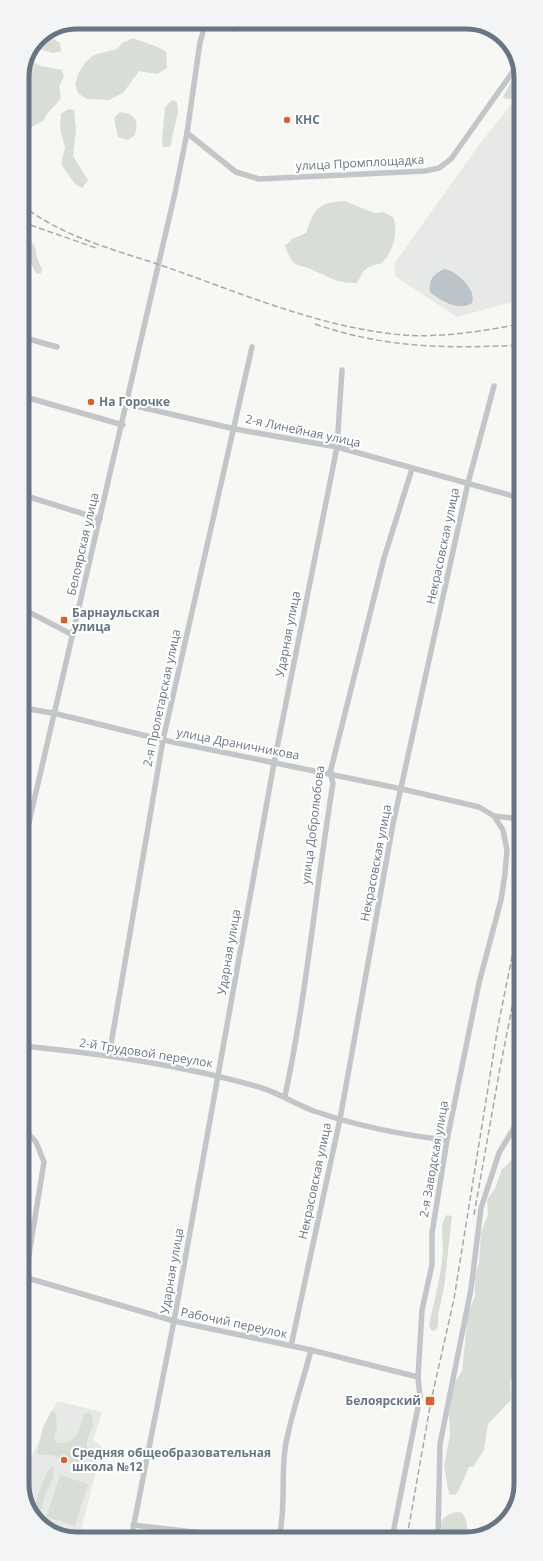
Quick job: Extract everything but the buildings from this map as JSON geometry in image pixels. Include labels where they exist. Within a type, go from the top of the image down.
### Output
[{"type":"street","points":[[187,134],[200,42],[204,29]]},
{"type":"street","name":"улица Промплощадка","points":[[187,134],[236,172],[259,179],[399,173],[439,168],[451,159],[514,70]]},
{"type":"street","name":"Белоярская улица","points":[[29,822],[74,635],[187,134]]},
{"type":"street","points":[[29,339],[57,347]]},
{"type":"street","name":"2-я Пролетарская улица","points":[[109,1056],[163,740],[201,566],[235,429],[252,347]]},
{"type":"street","name":"Ударная улица","points":[[132,1532],[174,1321],[274,763],[337,447],[342,370]]},
{"type":"street","name":"Некрасовская улица","points":[[290,1346],[340,1119],[375,922],[402,789],[468,483],[494,386]]},
{"type":"street","points":[[29,398],[122,425]]},
{"type":"street","name":"2-я Линейная улица","points":[[127,404],[235,429],[337,447],[514,496]]},
{"type":"street","name":"улица Добролюбова","points":[[285,1096],[296,1041],[318,874],[327,826],[332,783],[330,773],[384,558],[412,469]]},
{"type":"street","points":[[29,497],[100,519]]},
{"type":"street","points":[[29,612],[74,635]]},
{"type":"street","name":"улица Драничникова","points":[[29,709],[54,713],[163,740],[330,773],[402,789],[478,807],[494,816]]},
{"type":"street","points":[[494,816],[514,818]]},
{"type":"street","name":"2-я Заводская улица","points":[[393,1532],[420,1397],[418,1377],[422,1310],[432,1265],[432,1233],[447,1140],[478,990],[502,894],[507,850],[503,830],[494,816]]},
{"type":"street","name":"2-й Трудовой переулок","points":[[29,1047],[164,1064],[219,1076],[285,1096],[312,1110],[340,1119],[403,1135],[447,1140]]},
{"type":"street","points":[[438,1532],[440,1444],[470,1289],[481,1208],[499,1153],[514,1127]]},
{"type":"street","points":[[29,1134],[36,1142],[44,1162],[29,1248]]},
{"type":"street","name":"Рабочий переулок","points":[[29,1278],[174,1321],[311,1350],[418,1377]]},
{"type":"street","points":[[280,1532],[282,1524],[282,1485],[285,1448],[311,1350]]},
{"type":"street","points":[[133,1525],[194,1532]]},
{"type":"shaded area","points":[[228,29],[239,29],[238,31],[233,32]]},
{"type":"shaded area","points":[[51,37],[60,43],[61,51],[53,53],[38,49],[43,43]]},
{"type":"shaded area","points":[[133,38],[155,46],[166,52],[167,68],[157,74],[139,71],[123,93],[109,100],[87,99],[78,93],[75,85],[78,74],[85,63],[94,55],[117,49],[122,43]]},
{"type":"shaded area","points":[[32,62],[41,66],[62,70],[64,77],[59,86],[61,98],[47,114],[44,120],[29,128],[29,78]]},
{"type":"shaded area","points":[[514,78],[514,99],[506,99],[503,97]]},
{"type":"shaded area","points":[[172,100],[177,102],[178,112],[170,147],[163,147],[162,141],[165,107]]},
{"type":"shaded area","points":[[514,100],[514,301],[457,317],[396,277],[394,264],[479,145]]},
{"type":"shaded area","points":[[68,109],[74,110],[76,130],[73,156],[88,180],[82,188],[75,184],[61,164],[65,147],[60,129],[61,114]]},
{"type":"shaded area","points":[[120,112],[129,114],[135,119],[136,122],[135,135],[128,140],[118,137],[114,118]]},
{"type":"shaded area","points":[[345,201],[374,213],[383,212],[393,217],[395,223],[394,242],[389,254],[381,264],[368,267],[361,275],[357,283],[335,280],[309,268],[296,264],[291,259],[285,246],[292,239],[306,233],[315,212],[323,205]]},
{"type":"shaded area","points":[[29,242],[31,242],[35,246],[37,258],[42,269],[41,273],[37,274],[30,259]]},
{"type":"shaded area","points":[[444,269],[454,273],[469,287],[473,298],[472,303],[456,306],[439,299],[430,292],[432,278]]},
{"type":"shaded area","points":[[514,1155],[514,1376],[510,1381],[511,1400],[488,1424],[484,1450],[473,1467],[469,1467],[459,1490],[455,1495],[449,1494],[444,1466],[450,1435],[449,1414],[455,1382],[462,1371],[468,1314],[475,1296],[475,1275],[479,1263],[481,1233],[488,1214],[487,1200],[495,1188],[502,1169]]},
{"type":"shaded area","points":[[447,1215],[452,1216],[444,1288],[438,1315],[438,1325],[436,1330],[432,1331],[429,1326],[441,1268],[443,1248],[442,1226]]},
{"type":"shaded area","name":"Средняя общеобразовательная школа №12","points":[[57,1401],[102,1412],[93,1440],[102,1447],[81,1532],[68,1531],[53,1526],[43,1518],[37,1510],[29,1490],[29,1463]]},
{"type":"shaded area","points":[[52,1410],[56,1415],[57,1427],[54,1439],[58,1443],[64,1443],[74,1438],[79,1430],[84,1414],[90,1412],[93,1424],[87,1440],[86,1458],[81,1462],[76,1464],[55,1456],[37,1454],[43,1427]]},
{"type":"shaded area","points":[[54,1466],[53,1478],[45,1495],[40,1513],[53,1526],[43,1518],[35,1507],[38,1494],[48,1470]]},
{"type":"shaded area","points":[[60,1475],[88,1484],[75,1526],[46,1517]]},
{"type":"shaded area","points":[[451,1513],[462,1513],[467,1525],[467,1532],[442,1532],[442,1521]]},
{"type":"railway","points":[[29,210],[55,226],[92,242],[252,298],[336,324],[393,334],[425,336],[456,334],[514,325]]},
{"type":"railway","points":[[29,224],[96,248]]},
{"type":"railway","points":[[315,324],[366,338],[416,345],[467,347],[514,345]]},
{"type":"railway","points":[[408,1532],[431,1401],[454,1299],[498,1026],[514,947]]},
{"type":"railway","points":[[474,1215],[514,997]]},
{"type":"place","name":"КНС","points":[[287,120]]},
{"type":"place","name":"На Горочке","points":[[91,402]]},
{"type":"place","name":"Барнаульская улица","points":[[64,620]]},
{"type":"place","name":"Белоярский","points":[[430,1401]]},
{"type":"place","name":"Средняя общеобразовательная школа №12","points":[[64,1460]]}]
